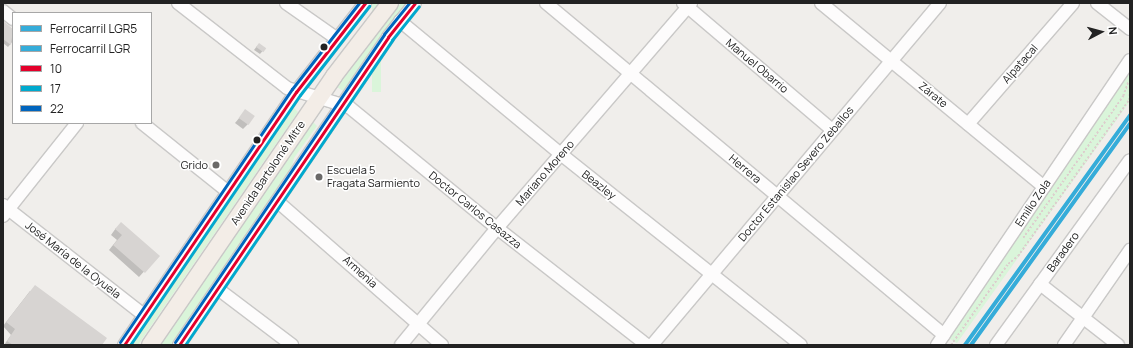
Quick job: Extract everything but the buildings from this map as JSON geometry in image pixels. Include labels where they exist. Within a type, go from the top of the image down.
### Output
[{"type":"main road","name":"Avenida Bartolomé Mitre","points":[[150,345],[319,98],[390,3]]},
{"type":"street","points":[[178,3],[296,92]]},
{"type":"street","points":[[286,3],[336,38]]},
{"type":"street","name":"Avenida Bartolomé Mitre","points":[[124,345],[227,190],[296,92],[336,38],[365,3]]},
{"type":"street","name":"Avenida Bartolomé Mitre","points":[[179,345],[342,104],[400,21],[415,3]]},
{"type":"street","name":"Herrera","points":[[546,3],[778,196],[940,340]]},
{"type":"street","name":"Zárate","points":[[821,3],[1044,187]]},
{"type":"street","name":"Doctor Estanislao Severo Zeballos","points":[[652,345],[711,273],[778,196],[940,3]]},
{"type":"street","name":"Alpatacal","points":[[968,124],[1073,3]]},
{"type":"street","points":[[1097,3],[1130,30]]},
{"type":"street","name":"Mariano Moreno","points":[[401,345],[497,228],[562,155],[687,4]]},
{"type":"street","name":"Manuel Obarrio","points":[[687,4],[832,130]]},
{"type":"street","points":[[3,11],[12,18]]},
{"type":"street","name":"Beazley","points":[[400,21],[562,155],[801,345]]},
{"type":"street","name":"Emilio Zola","points":[[940,340],[1130,60]]},
{"type":"street","name":"Doctor Carlos Casazza","points":[[296,92],[342,104],[348,107],[497,228],[647,345]]},
{"type":"street","points":[[5,210],[76,124]]},
{"type":"street","points":[[143,124],[227,190]]},
{"type":"street","name":"Baradero","points":[[996,345],[1130,162]]},
{"type":"street","name":"Armenia","points":[[277,201],[442,345]]},
{"type":"street","name":"José María de la Oyuela","points":[[5,210],[144,315]]},
{"type":"street","points":[[1064,345],[1130,250]]},
{"type":"street","points":[[1040,284],[1118,345]]},
{"type":"street","points":[[218,289],[292,345]]},
{"type":"path","points":[[1019,244],[1123,96],[1130,78]]},
{"type":"path","points":[[951,345],[1008,264],[1018,256],[1129,100],[1130,88]]},
{"type":"path","points":[[980,305],[1006,261]]},
{"type":"green space","points":[[372,3],[381,3],[381,92],[372,92]]},
{"type":"green space","points":[[401,3],[409,3],[343,91],[337,87]]},
{"type":"green space","points":[[1130,68],[1130,101],[957,343],[948,338]]},
{"type":"green space","points":[[292,106],[298,112],[138,345],[130,345]]},
{"type":"green space","points":[[313,122],[317,126],[294,158],[291,170],[172,345],[161,345]]},
{"type":"rail line","name":"LGR5","points":[[965,345],[1130,115]]},
{"type":"rail line","name":"LGR","points":[[971,345],[1130,124]]},
{"type":"transit line","name":"22","points":[[120,342],[292,89],[359,3]]},
{"type":"transit line","name":"10","points":[[124,345],[296,92],[365,3]]},
{"type":"transit line","name":"22","points":[[175,342],[384,34],[409,3]]},
{"type":"transit line","name":"10","points":[[179,345],[388,37],[415,3]]},
{"type":"transit line","name":"17","points":[[130,345],[300,95],[369,6]]},
{"type":"transit line","name":"17","points":[[185,345],[392,40],[419,6]]},
{"type":"place","name":"Grido","points":[[216,165]]},
{"type":"place","name":"Escuela 5 Fragata Sarmiento","points":[[319,177]]}]
